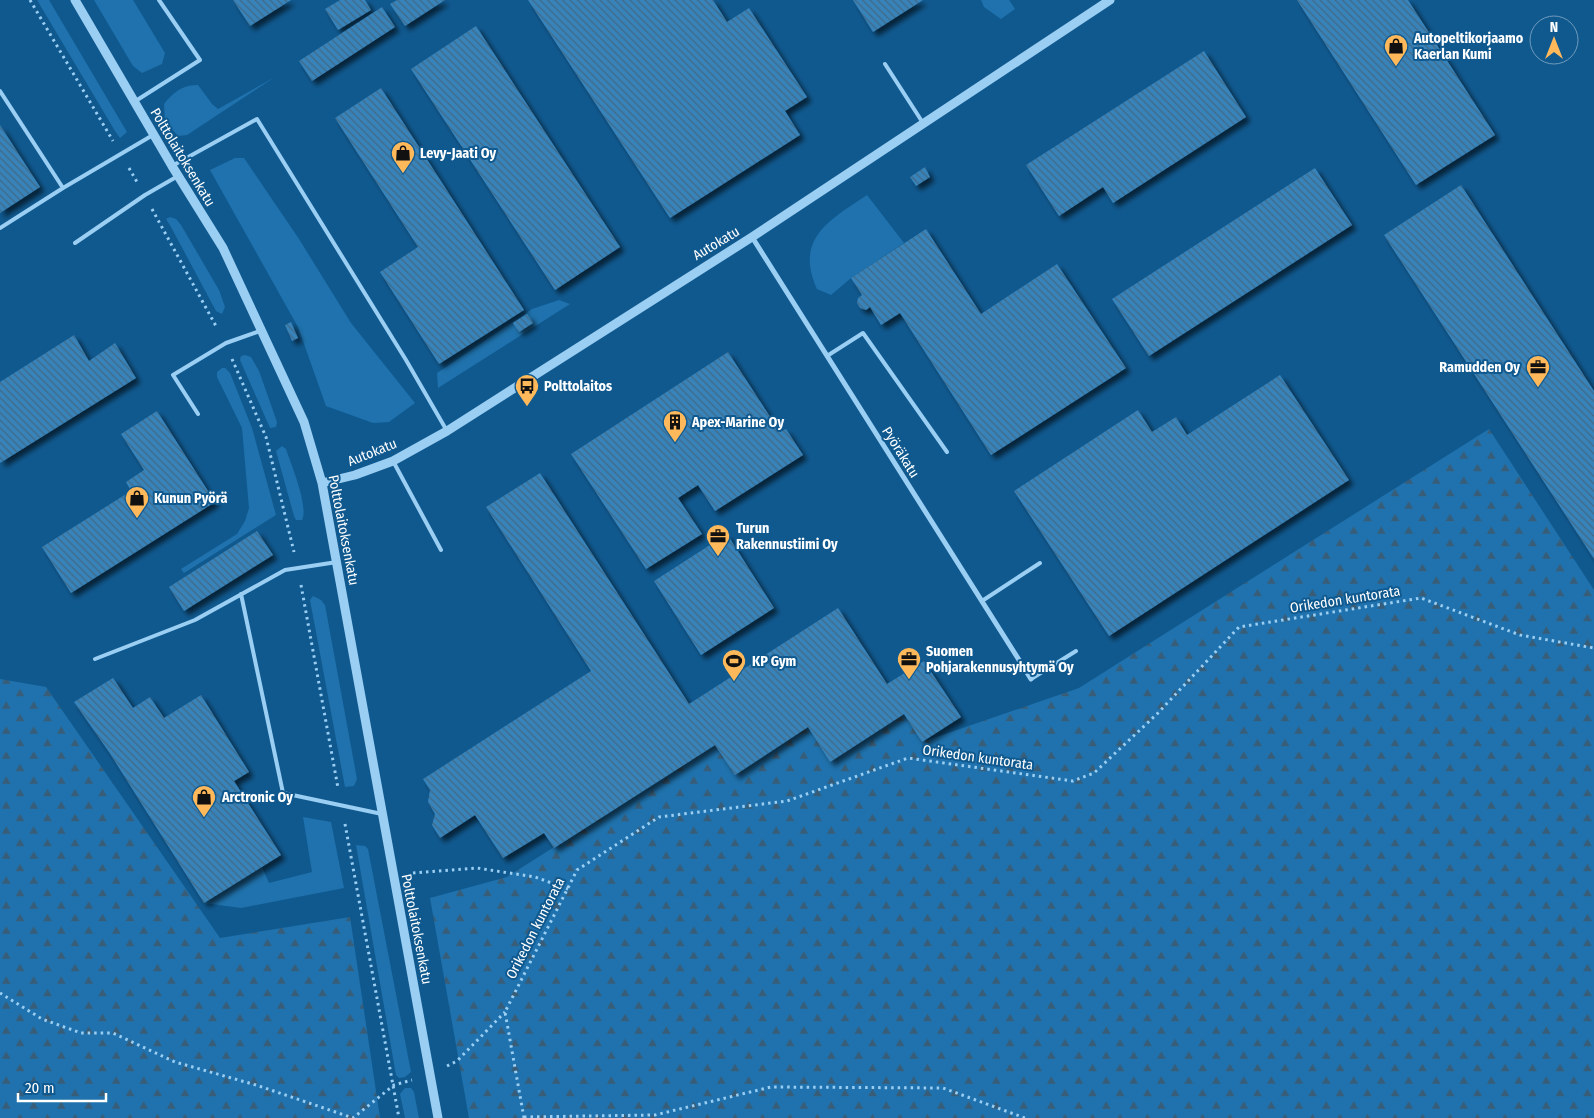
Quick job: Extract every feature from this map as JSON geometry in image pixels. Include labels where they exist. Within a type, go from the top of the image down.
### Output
[{"type":"street","name":"Polttolaitoksenkatu","points":[[75,0],[172,166],[223,248],[304,422],[322,483],[438,1118]]},
{"type":"street","name":"Autokatu","points":[[322,483],[355,475],[393,460],[447,431],[752,237],[1110,0]]},
{"type":"street","name":"Pyöräkatu","points":[[752,237],[1031,678]]},
{"type":"lane","points":[[134,102],[200,60],[159,0]]},
{"type":"lane","points":[[885,64],[923,123]]},
{"type":"lane","points":[[0,91],[63,188]]},
{"type":"lane","points":[[172,166],[257,119],[406,360],[447,431]]},
{"type":"lane","points":[[0,228],[63,188],[154,135]]},
{"type":"lane","points":[[74,242],[145,195],[178,176]]},
{"type":"lane","points":[[198,414],[174,375],[226,344],[262,330]]},
{"type":"lane","points":[[827,356],[863,333],[947,452]]},
{"type":"lane","points":[[393,460],[441,550]]},
{"type":"lane","points":[[95,659],[195,620],[285,570],[337,562]]},
{"type":"lane","points":[[982,601],[1040,564]]},
{"type":"lane","points":[[241,594],[284,793],[382,814]]},
{"type":"lane","points":[[1031,678],[1076,651]]},
{"type":"path","points":[[30,0],[145,195],[226,344],[266,437],[298,568],[400,1118]]},
{"type":"path","name":"Orikedon kuntorata","points":[[394,1085],[430,1075],[457,1061],[505,1012],[577,870],[659,817],[787,802],[908,758],[1072,782],[1094,773],[1156,714],[1239,627],[1421,598],[1520,635],[1594,648]]},
{"type":"path","points":[[393,875],[477,868],[535,877],[568,889]]},
{"type":"path","points":[[0,993],[42,1020],[81,1033],[113,1033],[175,1062],[256,1085],[354,1118],[394,1085]]},
{"type":"path","points":[[505,1012],[524,1117],[655,1115],[771,1087],[943,1088],[1025,1118]]},
{"type":"green space","points":[[37,0],[49,0],[127,132],[120,138],[115,131]]},
{"type":"green space","points":[[94,0],[133,0],[165,53],[162,64],[142,73],[133,66]]},
{"type":"green space","points":[[981,0],[1009,0],[1015,9],[1001,19],[984,7]]},
{"type":"green space","points":[[275,77],[187,135],[178,136],[165,121],[164,104],[175,93],[188,86],[198,85],[218,109]]},
{"type":"green space","points":[[235,158],[244,158],[299,239],[351,323],[415,403],[389,422],[373,423],[326,406],[298,327],[210,170]]},
{"type":"green space","points":[[867,195],[904,243],[851,278],[831,295],[817,289],[811,271],[810,256],[813,243],[829,222]]},
{"type":"green space","points":[[170,217],[176,219],[181,225],[219,290],[225,307],[222,314],[216,311],[166,219]]},
{"type":"green space","points":[[559,300],[570,304],[438,388],[437,373],[532,309]]},
{"type":"green space","points":[[241,356],[251,357],[259,371],[277,422],[276,427],[270,428],[240,360]]},
{"type":"green space","points":[[225,368],[230,373],[252,428],[276,515],[184,573],[181,569],[237,534],[245,521],[249,508],[242,428],[217,377],[217,372]]},
{"type":"green space","points":[[1489,429],[1594,590],[1594,1118],[469,1118],[430,898],[507,877],[715,745],[735,775],[808,727],[830,762],[904,714],[922,742],[1079,688]]},
{"type":"green space","points":[[282,446],[286,449],[301,496],[304,514],[302,520],[296,520],[294,516],[276,451]]},
{"type":"green space","points":[[313,596],[321,600],[325,605],[357,779],[354,786],[345,787],[310,600]]},
{"type":"green space","points":[[0,679],[46,687],[220,938],[350,917],[380,1118],[0,1118]]},
{"type":"green space","points":[[303,817],[331,822],[344,888],[241,908],[204,903],[262,867],[269,883],[312,872]]},
{"type":"green space","points":[[356,845],[365,846],[368,849],[411,1072],[405,1077],[399,1078],[396,1075]]},
{"type":"green space","points":[[405,1088],[411,1088],[414,1092],[419,1118],[405,1118],[400,1094]]},
{"type":"building","points":[[233,0],[291,0],[250,26]]},
{"type":"building","points":[[340,0],[365,0],[371,10],[338,30],[325,9]]},
{"type":"building","points":[[397,0],[445,0],[405,26],[390,4]]},
{"type":"building","points":[[528,0],[713,0],[727,22],[749,8],[807,97],[785,111],[800,135],[670,218]]},
{"type":"building","points":[[853,0],[923,0],[873,32]]},
{"type":"building","name":"Autopeltikorjaamo Kaerlan Kumi","points":[[1297,0],[1408,0],[1495,135],[1416,185]]},
{"type":"building","points":[[382,7],[395,27],[312,81],[299,61]]},
{"type":"building","points":[[476,26],[620,247],[555,290],[411,69]]},
{"type":"building","points":[[1204,51],[1246,117],[1113,203],[1103,187],[1059,216],[1026,165]]},
{"type":"building","name":"Levy-Jaati Oy","points":[[381,88],[524,310],[439,364],[380,272],[418,247],[335,118]]},
{"type":"building","points":[[0,125],[40,187],[0,213]]},
{"type":"building","points":[[925,167],[930,177],[916,186],[910,177]]},
{"type":"building","points":[[1315,168],[1352,225],[1149,356],[1112,299]]},
{"type":"building","points":[[1461,185],[1594,391],[1594,559],[1384,235]]},
{"type":"building","points":[[926,229],[981,314],[1057,264],[1126,368],[991,455],[900,313],[881,325],[870,307],[866,310],[860,308],[857,303],[858,298],[862,295],[851,278]]},
{"type":"building","points":[[527,314],[533,323],[519,332],[513,323]]},
{"type":"building","points":[[291,322],[298,338],[292,341],[285,325]]},
{"type":"building","points":[[74,335],[89,361],[115,343],[136,378],[0,463],[0,382]]},
{"type":"building","name":"Apex-Marine Oy","points":[[728,352],[780,432],[786,429],[803,455],[715,511],[698,485],[678,498],[702,534],[646,569],[571,454]]},
{"type":"building","points":[[1280,375],[1349,480],[1109,636],[1014,491],[1138,410],[1152,432],[1176,417],[1187,435]]},
{"type":"building","name":"Kunun Pyörä","points":[[157,411],[215,502],[71,593],[42,547],[131,491],[126,482],[144,470],[121,434]]},
{"type":"building","points":[[540,473],[689,704],[838,608],[887,684],[924,661],[961,717],[922,742],[904,714],[830,762],[808,727],[735,775],[715,745],[554,848],[544,833],[503,858],[475,815],[440,838],[432,825],[435,814],[428,802],[430,790],[423,779],[591,671],[486,507]]},
{"type":"building","points":[[257,531],[273,555],[184,611],[169,587]]},
{"type":"building","points":[[727,534],[774,608],[701,655],[654,581]]},
{"type":"building","name":"Arctronic Oy","points":[[113,678],[133,708],[150,697],[164,718],[201,695],[249,772],[234,781],[281,855],[204,903],[109,752],[74,702]]},
{"type":"place","name":"Autopeltikorjaamo Kaerlan Kumi","points":[[1396,67]]},
{"type":"place","name":"Levy-Jaati Oy","points":[[403,174]]},
{"type":"place","name":"Ramudden Oy","points":[[1538,388]]},
{"type":"place","name":"Polttolaitos","points":[[527,407]]},
{"type":"place","name":"Apex-Marine Oy","points":[[675,443]]},
{"type":"place","name":"Kunun Pyörä","points":[[137,519]]},
{"type":"place","name":"Turun Rakennustiimi Oy","points":[[718,557]]},
{"type":"place","name":"Suomen Pohjarakennusyhtymä Oy","points":[[909,680]]},
{"type":"place","name":"KP Gym","points":[[734,682]]},
{"type":"place","name":"Arctronic Oy","points":[[204,818]]}]
